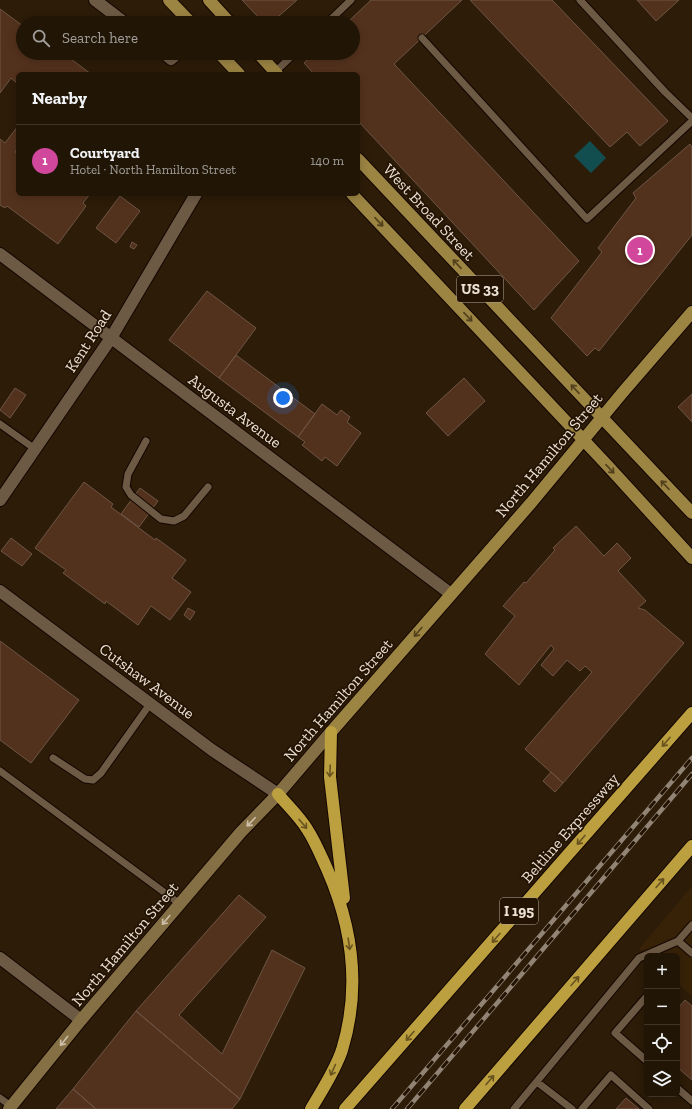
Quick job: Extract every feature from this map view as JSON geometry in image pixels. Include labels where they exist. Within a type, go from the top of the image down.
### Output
[{"type":"highway","name":"Beltline Expressway","points":[[345,1109],[692,713]]},
{"type":"highway","points":[[311,1109],[327,1082],[338,1057],[348,1024],[353,991],[351,955],[330,777],[331,732]]},
{"type":"highway","points":[[278,794],[307,829],[320,852],[336,889],[346,921]]},
{"type":"highway","points":[[465,1109],[692,846]]},
{"type":"main road","points":[[169,0],[184,16]]},
{"type":"main road","points":[[209,0],[224,16]]},
{"type":"main road","points":[[226,60],[237,72]]},
{"type":"main road","points":[[264,60],[274,72]]},
{"type":"main road","name":"West Broad Street","points":[[360,161],[692,513]]},
{"type":"main road","name":"US 33","points":[[354,196],[584,440],[692,558]]},
{"type":"main road","name":"North Hamilton Street","points":[[331,732],[584,440],[692,312]]},
{"type":"street","points":[[95,0],[116,16]]},
{"type":"street","name":"Kent Road","points":[[0,500],[111,338],[195,196]]},
{"type":"street","name":"Augusta Avenue","points":[[0,254],[448,598]]},
{"type":"street","name":"Cutshaw Avenue","points":[[0,591],[212,750],[278,794]]},
{"type":"street","name":"North Hamilton Street","points":[[10,1108],[81,1020],[241,832],[278,794],[331,732]]},
{"type":"street","points":[[0,958],[81,1020]]},
{"type":"lane","points":[[334,16],[351,0]]},
{"type":"lane","points":[[580,0],[661,88],[692,118]]},
{"type":"lane","points":[[422,38],[587,219],[692,121]]},
{"type":"lane","points":[[276,72],[288,60]]},
{"type":"lane","points":[[0,424],[34,449]]},
{"type":"lane","points":[[146,441],[128,474],[126,487],[131,495],[161,519],[174,521],[184,516],[208,487]]},
{"type":"lane","points":[[54,758],[86,779],[93,780],[101,773],[150,704]]},
{"type":"lane","points":[[0,771],[180,904]]},
{"type":"lane","points":[[514,1109],[639,958],[678,941],[692,925]]},
{"type":"lane","points":[[678,941],[692,953]]},
{"type":"lane","points":[[644,999],[615,1033],[644,1058]]},
{"type":"lane","points":[[582,1109],[611,1075],[649,1109]]},
{"type":"lane","points":[[537,1082],[572,1109]]},
{"type":"lane","points":[[680,1091],[692,1101]]},
{"type":"lane","points":[[0,1098],[10,1108]]},
{"type":"shaded area","points":[[692,886],[692,996],[680,986],[680,953],[644,954],[639,949]]},
{"type":"water","points":[[590,141],[606,158],[591,173],[574,156]]},
{"type":"building","points":[[242,0],[297,0],[279,16],[257,16]]},
{"type":"building","points":[[371,0],[462,0],[394,64],[579,261],[534,310],[360,123],[360,72],[312,72],[304,63],[307,60],[360,60],[360,16],[354,16]]},
{"type":"building","points":[[470,0],[552,0],[668,121],[640,146],[627,132],[610,147]]},
{"type":"building","points":[[637,0],[679,0],[656,21]]},
{"type":"building","points":[[0,9],[16,21],[16,60],[72,60],[88,72],[16,72],[16,82],[11,78],[0,93]]},
{"type":"building","points":[[16,129],[16,196],[88,196],[83,203],[86,206],[58,244],[7,206],[5,208],[0,205],[0,139],[5,143]]},
{"type":"building","points":[[690,144],[692,147],[692,235],[599,351],[595,348],[587,356],[551,318],[602,252],[598,248],[636,198],[633,193]]},
{"type":"building","points":[[120,196],[140,211],[116,243],[96,228]]},
{"type":"building","points":[[132,242],[137,245],[134,249],[130,247]]},
{"type":"building","points":[[207,291],[256,328],[219,378],[169,340]]},
{"type":"building","points":[[236,355],[315,414],[298,437],[219,378]]},
{"type":"building","points":[[464,378],[485,401],[448,436],[426,413]]},
{"type":"building","points":[[15,388],[26,395],[10,418],[0,410]]},
{"type":"building","points":[[692,394],[692,422],[678,407]]},
{"type":"building","points":[[322,404],[337,415],[341,410],[350,417],[347,422],[361,433],[337,466],[325,457],[322,461],[302,445],[305,442],[298,437]]},
{"type":"building","points":[[84,482],[113,504],[111,507],[155,540],[156,538],[186,560],[172,578],[191,592],[170,620],[151,606],[138,625],[106,601],[105,604],[63,573],[66,570],[35,548]]},
{"type":"building","points":[[140,488],[158,501],[139,527],[121,514]]},
{"type":"building","points":[[576,526],[604,556],[617,543],[631,558],[618,571],[646,601],[638,608],[645,610],[684,643],[563,783],[525,749],[592,672],[585,666],[580,671],[567,660],[553,676],[541,665],[554,649],[551,645],[519,685],[485,654],[515,616],[503,606],[524,582],[526,583],[555,550],[553,548]]},
{"type":"building","points":[[11,538],[32,554],[22,566],[1,551]]},
{"type":"building","points":[[188,608],[195,612],[190,620],[184,615]]},
{"type":"building","points":[[0,641],[79,700],[31,763],[0,740]]},
{"type":"building","points":[[551,772],[563,783],[555,792],[543,781]]},
{"type":"building","points":[[239,895],[266,917],[179,1015],[222,1054],[272,950],[305,968],[240,1099],[136,1011]]},
{"type":"building","points":[[685,1000],[692,1006],[692,1080],[680,1070],[680,1006]]},
{"type":"building","points":[[136,1011],[240,1099],[232,1109],[96,1109],[73,1089]]},
{"type":"building","points":[[73,1089],[96,1109],[56,1109]]},
{"type":"building","points":[[626,1098],[639,1109],[616,1109]]},
{"type":"railway","points":[[392,1109],[692,758]]},
{"type":"railway","points":[[407,1109],[692,774]]},
{"type":"place","name":"Courtyard","points":[[640,250]]}]
